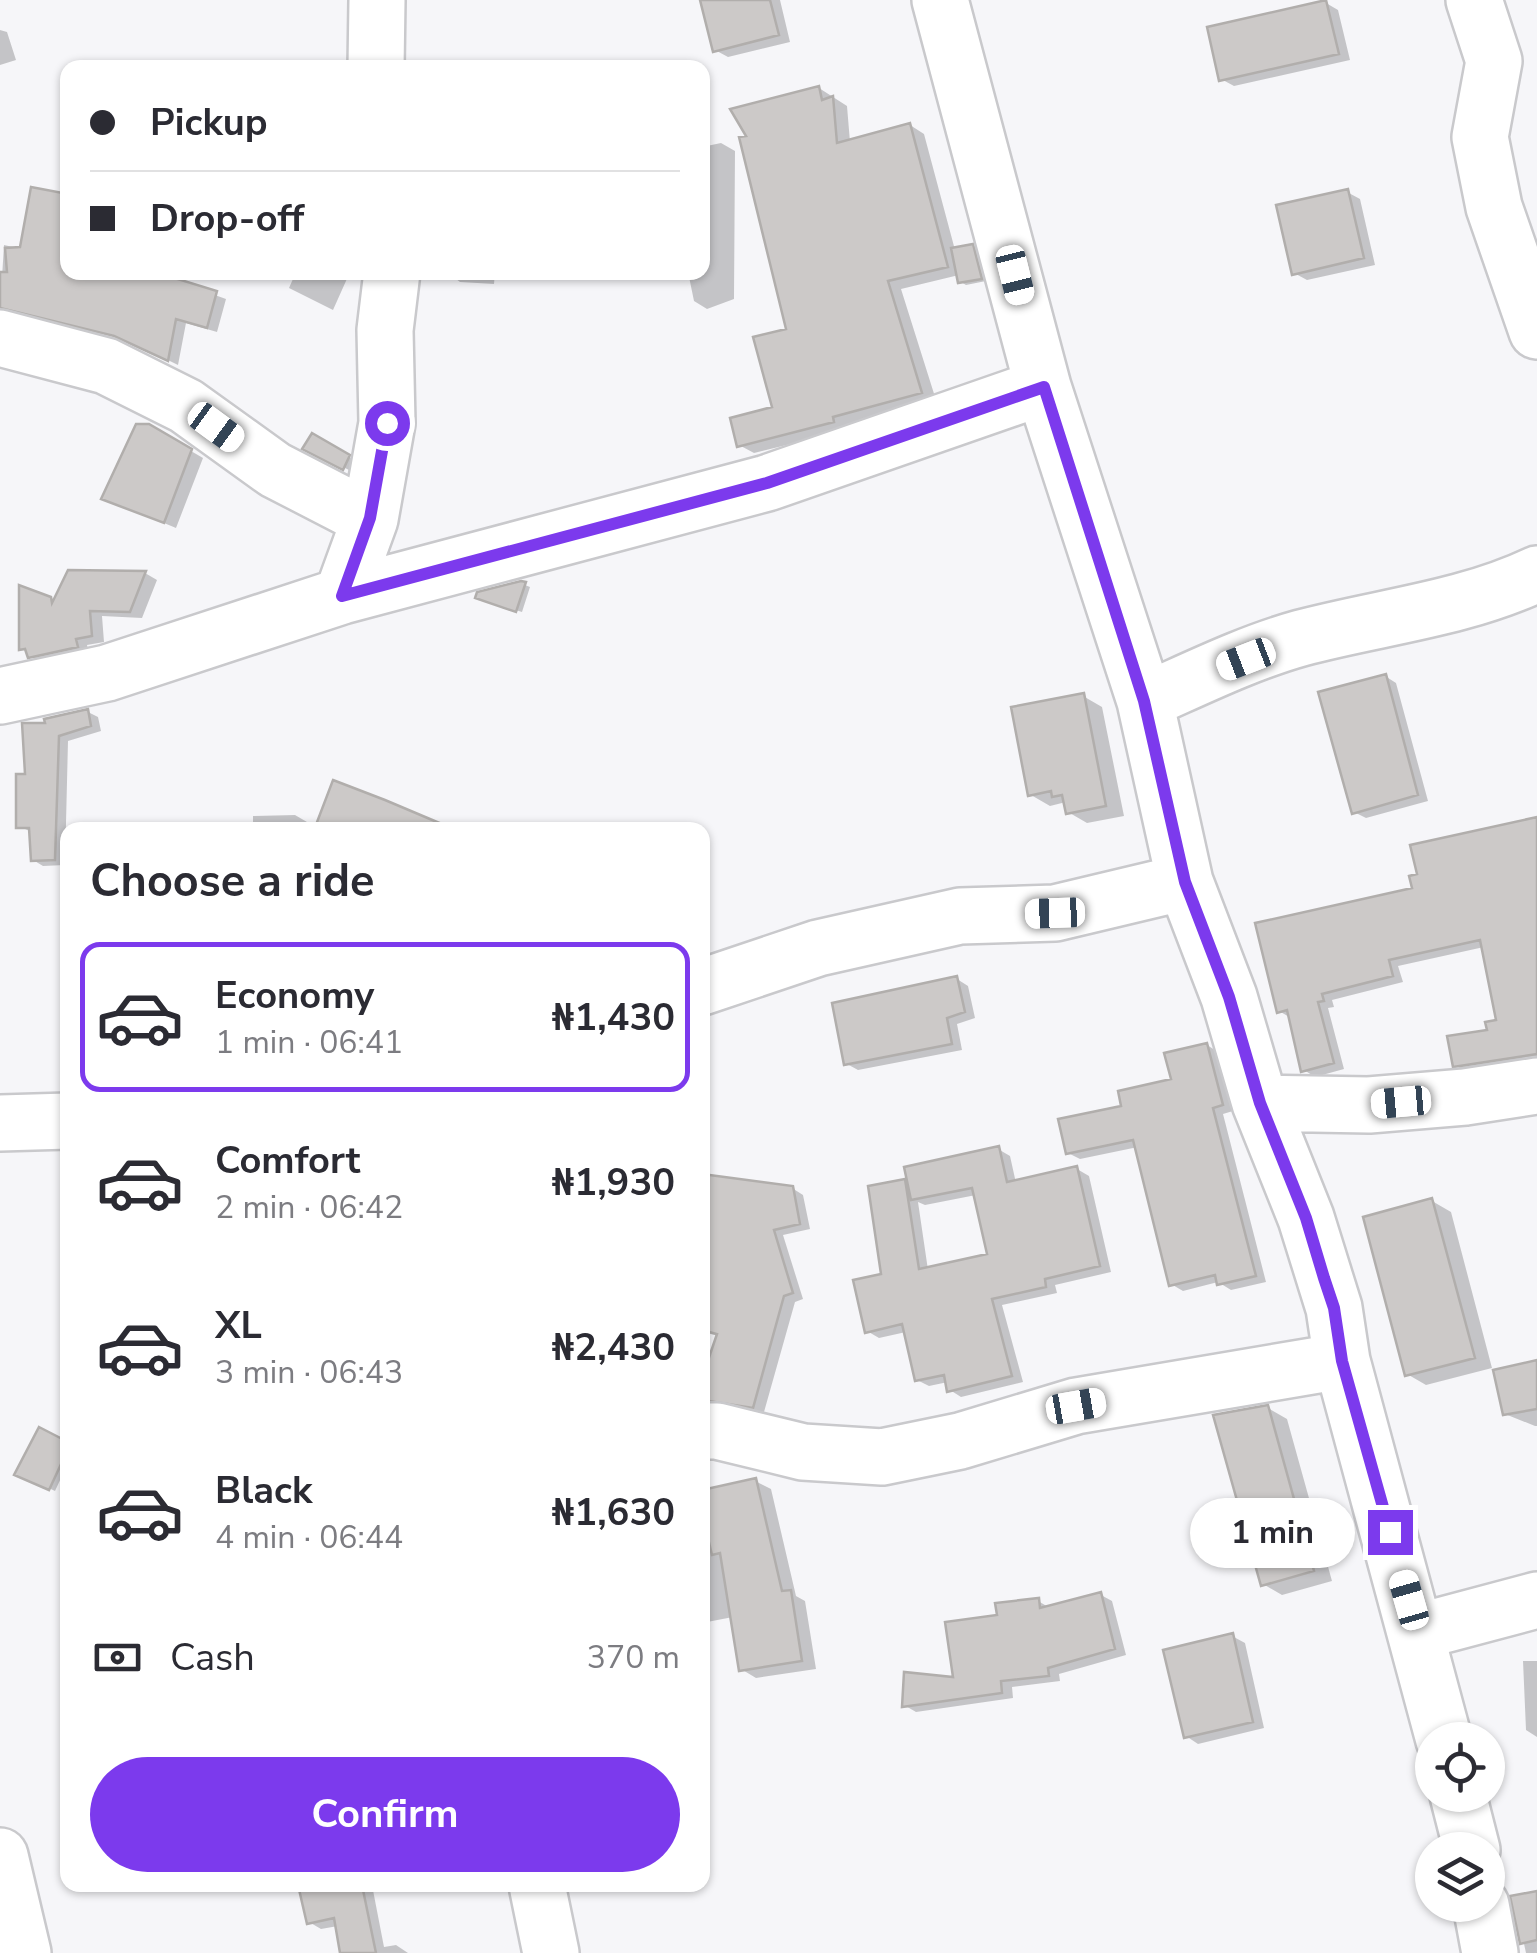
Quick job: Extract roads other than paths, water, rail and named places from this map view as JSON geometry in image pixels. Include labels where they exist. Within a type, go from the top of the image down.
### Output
[{"type":"street","points":[[376,60],[378,0]]},
{"type":"street","points":[[940,0],[1044,387],[1144,701],[1185,882],[1229,997],[1260,1103],[1306,1218],[1334,1308],[1342,1361],[1440,1722]]},
{"type":"street","points":[[1474,0],[1494,61],[1480,137],[1494,207],[1537,331]]},
{"type":"street","points":[[342,596],[370,518],[387,423],[385,330],[391,280]]},
{"type":"street","points":[[0,338],[106,366],[186,406],[275,470],[370,518]]},
{"type":"street","points":[[0,696],[108,673],[342,596],[767,483],[1044,387]]},
{"type":"street","points":[[1144,701],[1298,639],[1427,610],[1537,574]]},
{"type":"street","points":[[710,984],[818,948],[960,916],[1055,913],[1185,882]]},
{"type":"street","points":[[1260,1103],[1369,1105],[1537,1086]]},
{"type":"street","points":[[0,1123],[60,1121]]},
{"type":"street","points":[[710,1431],[803,1452],[882,1457],[960,1442],[1076,1406],[1342,1361]]},
{"type":"street","points":[[1417,1632],[1537,1600]]},
{"type":"street","points":[[0,1856],[22,1953]]},
{"type":"street","points":[[539,1892],[551,1953]]},
{"type":"street","points":[[1484,1922],[1490,1953]]}]
